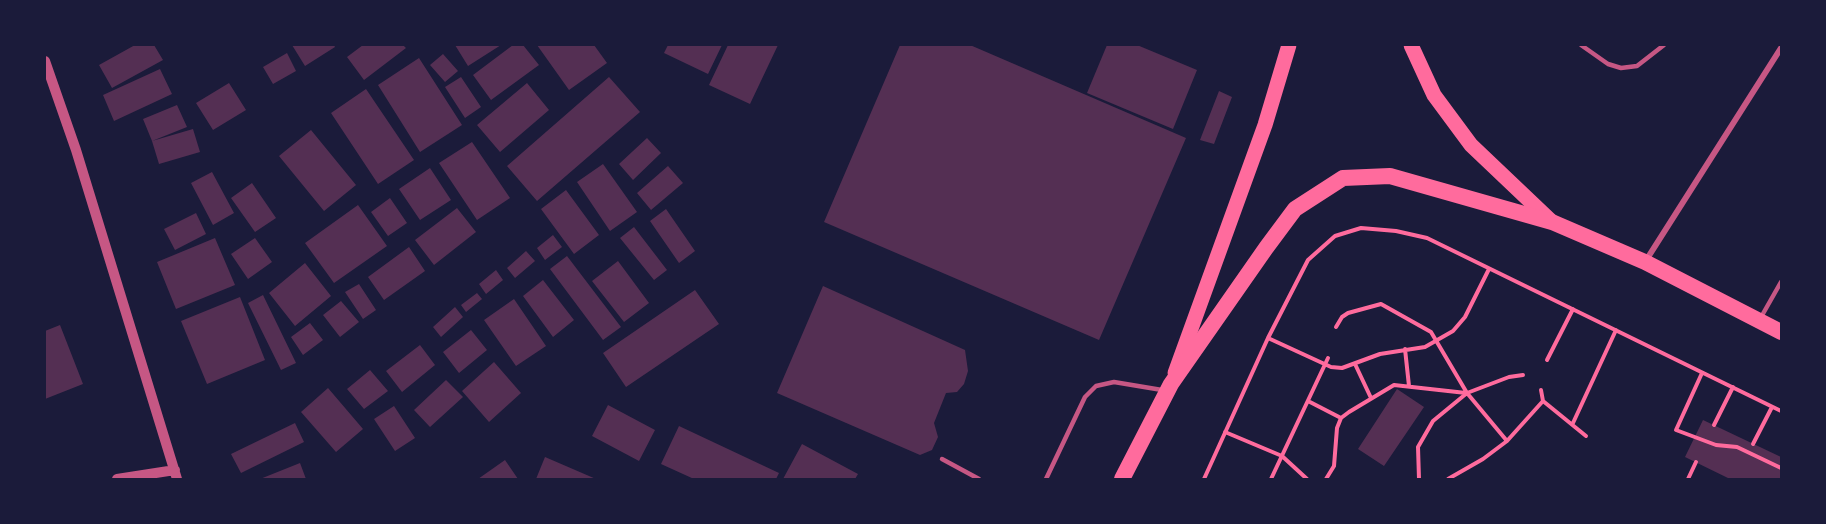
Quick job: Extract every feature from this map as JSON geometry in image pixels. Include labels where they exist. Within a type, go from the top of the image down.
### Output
[{"type":"highway","points":[[1122,479],[1169,387],[1266,248],[1296,209],[1343,178],[1390,176],[1552,222],[1645,262],[1781,332]]},
{"type":"main road","points":[[1169,387],[1265,125],[1289,45]]},
{"type":"main road","points":[[1411,45],[1434,95],[1471,145],[1552,222]]},
{"type":"street","points":[[1645,262],[1781,48]]},
{"type":"street","points":[[45,61],[76,150],[176,474],[117,479]]},
{"type":"lane","points":[[1581,45],[1608,64],[1621,68],[1637,66],[1664,45]]},
{"type":"lane","points":[[1759,321],[1781,282]]},
{"type":"lane","points":[[1046,479],[1085,397],[1096,386],[1114,382],[1169,387]]},
{"type":"lane","points":[[942,459],[979,479]]},
{"type":"path","points":[[1204,479],[1268,339],[1308,261],[1335,236],[1361,228],[1416,236],[1573,309],[1781,411]]},
{"type":"path","points":[[1268,339],[1325,365],[1342,368],[1380,354],[1425,347],[1453,331],[1466,317],[1489,269]]},
{"type":"path","points":[[1336,327],[1342,316],[1382,304],[1431,332],[1467,393],[1507,441]]},
{"type":"path","points":[[1547,360],[1573,309]]},
{"type":"path","points":[[1573,423],[1616,330]]},
{"type":"path","points":[[1405,349],[1409,386]]},
{"type":"path","points":[[1270,479],[1328,358]]},
{"type":"path","points":[[1355,364],[1371,398]]},
{"type":"path","points":[[1702,373],[1676,430],[1716,446],[1737,447],[1781,468]]},
{"type":"path","points":[[1419,479],[1417,457],[1420,441],[1433,421],[1467,393],[1509,377],[1523,375]]},
{"type":"path","points":[[1326,479],[1334,466],[1337,428],[1341,418],[1371,398],[1394,385],[1467,393]]},
{"type":"path","points":[[1714,425],[1733,387]]},
{"type":"path","points":[[1541,390],[1543,401],[1573,423],[1586,436]]},
{"type":"path","points":[[1308,401],[1341,418]]},
{"type":"path","points":[[1448,479],[1484,459],[1507,441],[1543,401]]},
{"type":"path","points":[[1753,444],[1772,406]]},
{"type":"path","points":[[1225,432],[1282,456],[1307,479]]},
{"type":"path","points":[[1688,479],[1696,462]]},
{"type":"building","points":[[135,45],[154,45],[163,60],[112,88],[99,65]]},
{"type":"building","points":[[292,45],[334,45],[335,47],[305,66]]},
{"type":"building","points":[[363,45],[403,45],[406,48],[364,80],[347,57]]},
{"type":"building","points":[[455,45],[501,45],[468,66]]},
{"type":"building","points":[[513,45],[523,45],[539,65],[491,100],[473,75]]},
{"type":"building","points":[[537,45],[594,45],[607,63],[569,90]]},
{"type":"building","points":[[668,45],[722,45],[708,74],[664,53]]},
{"type":"building","points":[[728,45],[778,45],[750,104],[709,85]]},
{"type":"building","points":[[900,45],[970,45],[1186,138],[1099,340],[824,222]]},
{"type":"building","points":[[1107,45],[1137,45],[1197,70],[1173,129],[1087,93]]},
{"type":"building","points":[[287,53],[296,71],[273,84],[263,67]]},
{"type":"building","points":[[443,54],[458,71],[445,82],[430,65]]},
{"type":"building","points":[[419,58],[462,125],[420,152],[378,85]]},
{"type":"building","points":[[160,69],[172,94],[114,121],[103,95]]},
{"type":"building","points":[[461,77],[481,107],[465,118],[445,87]]},
{"type":"building","points":[[609,77],[640,112],[537,201],[507,166]]},
{"type":"building","points":[[229,83],[246,110],[213,130],[196,103]]},
{"type":"building","points":[[527,83],[549,110],[500,152],[477,125]]},
{"type":"building","points":[[366,89],[414,160],[378,184],[331,113]]},
{"type":"building","points":[[1219,91],[1232,97],[1214,144],[1200,140]]},
{"type":"building","points":[[177,105],[187,127],[152,141],[143,119]]},
{"type":"building","points":[[193,129],[200,152],[159,164],[152,141]]},
{"type":"building","points":[[311,130],[356,185],[324,211],[279,156]]},
{"type":"building","points":[[647,138],[661,153],[633,180],[619,164]]},
{"type":"building","points":[[472,142],[510,198],[477,220],[439,163]]},
{"type":"building","points":[[603,164],[637,212],[610,231],[577,182]]},
{"type":"building","points":[[668,166],[683,183],[651,210],[637,193]]},
{"type":"building","points":[[430,168],[451,200],[420,220],[399,189]]},
{"type":"building","points":[[212,172],[234,213],[213,225],[191,183]]},
{"type":"building","points":[[252,183],[276,218],[255,232],[231,198]]},
{"type":"building","points":[[566,190],[599,235],[574,254],[541,209]]},
{"type":"building","points":[[390,198],[407,223],[388,236],[371,212]]},
{"type":"building","points":[[358,205],[387,246],[334,283],[305,243]]},
{"type":"building","points":[[457,208],[476,232],[434,265],[415,240]]},
{"type":"building","points":[[666,209],[695,251],[679,263],[650,221]]},
{"type":"building","points":[[196,213],[206,234],[175,250],[164,229]]},
{"type":"building","points":[[634,227],[667,270],[654,280],[620,238]]},
{"type":"building","points":[[553,235],[562,247],[545,260],[537,248]]},
{"type":"building","points":[[215,238],[235,285],[176,309],[157,262]]},
{"type":"building","points":[[255,238],[272,262],[248,279],[231,254]]},
{"type":"building","points":[[409,247],[425,271],[384,300],[368,277]]},
{"type":"building","points":[[526,251],[535,261],[515,278],[507,268]]},
{"type":"building","points":[[567,256],[621,327],[603,340],[550,269]]},
{"type":"building","points":[[618,261],[649,303],[624,322],[592,281]]},
{"type":"building","points":[[305,263],[331,296],[295,326],[269,293]]},
{"type":"building","points":[[496,270],[503,280],[486,294],[479,284]]},
{"type":"building","points":[[543,280],[574,320],[553,337],[523,296]]},
{"type":"building","points":[[359,284],[376,310],[363,319],[345,292]]},
{"type":"building","points":[[823,286],[965,350],[968,371],[964,384],[957,392],[946,393],[934,423],[938,437],[932,450],[920,455],[777,393]]},
{"type":"building","points":[[695,290],[719,324],[626,387],[603,353]]},
{"type":"building","points":[[477,293],[482,299],[466,312],[461,305]]},
{"type":"building","points":[[263,295],[296,363],[281,370],[248,303]]},
{"type":"building","points":[[240,297],[265,360],[207,384],[181,321]]},
{"type":"building","points":[[514,299],[546,346],[516,366],[484,320]]},
{"type":"building","points":[[341,301],[359,322],[340,337],[323,315]]},
{"type":"building","points":[[455,307],[463,317],[441,337],[433,327]]},
{"type":"building","points":[[310,323],[323,340],[303,355],[291,337]]},
{"type":"building","points":[[60,325],[83,384],[45,399],[45,331]]},
{"type":"building","points":[[471,330],[487,350],[459,373],[443,352]]},
{"type":"building","points":[[420,345],[435,365],[402,392],[386,371]]},
{"type":"building","points":[[494,362],[521,393],[489,422],[462,391]]},
{"type":"building","points":[[370,370],[388,391],[364,409],[347,389]]},
{"type":"building","points":[[446,380],[463,397],[430,427],[414,410]]},
{"type":"building","points":[[328,388],[363,429],[336,452],[301,412]]},
{"type":"building","points":[[1397,389],[1424,407],[1384,466],[1358,449]]},
{"type":"building","points":[[608,405],[655,430],[639,461],[592,436]]},
{"type":"building","points":[[394,406],[415,438],[395,451],[374,419]]},
{"type":"building","points":[[1703,420],[1781,457],[1781,479],[1730,479],[1685,457]]},
{"type":"building","points":[[295,423],[304,442],[241,473],[231,454]]},
{"type":"building","points":[[679,426],[779,473],[776,479],[694,479],[661,464]]},
{"type":"building","points":[[802,444],[858,474],[855,479],[783,479]]},
{"type":"building","points":[[545,457],[596,479],[536,479]]},
{"type":"building","points":[[505,460],[518,479],[478,479]]},
{"type":"building","points":[[300,463],[306,479],[260,479]]}]
